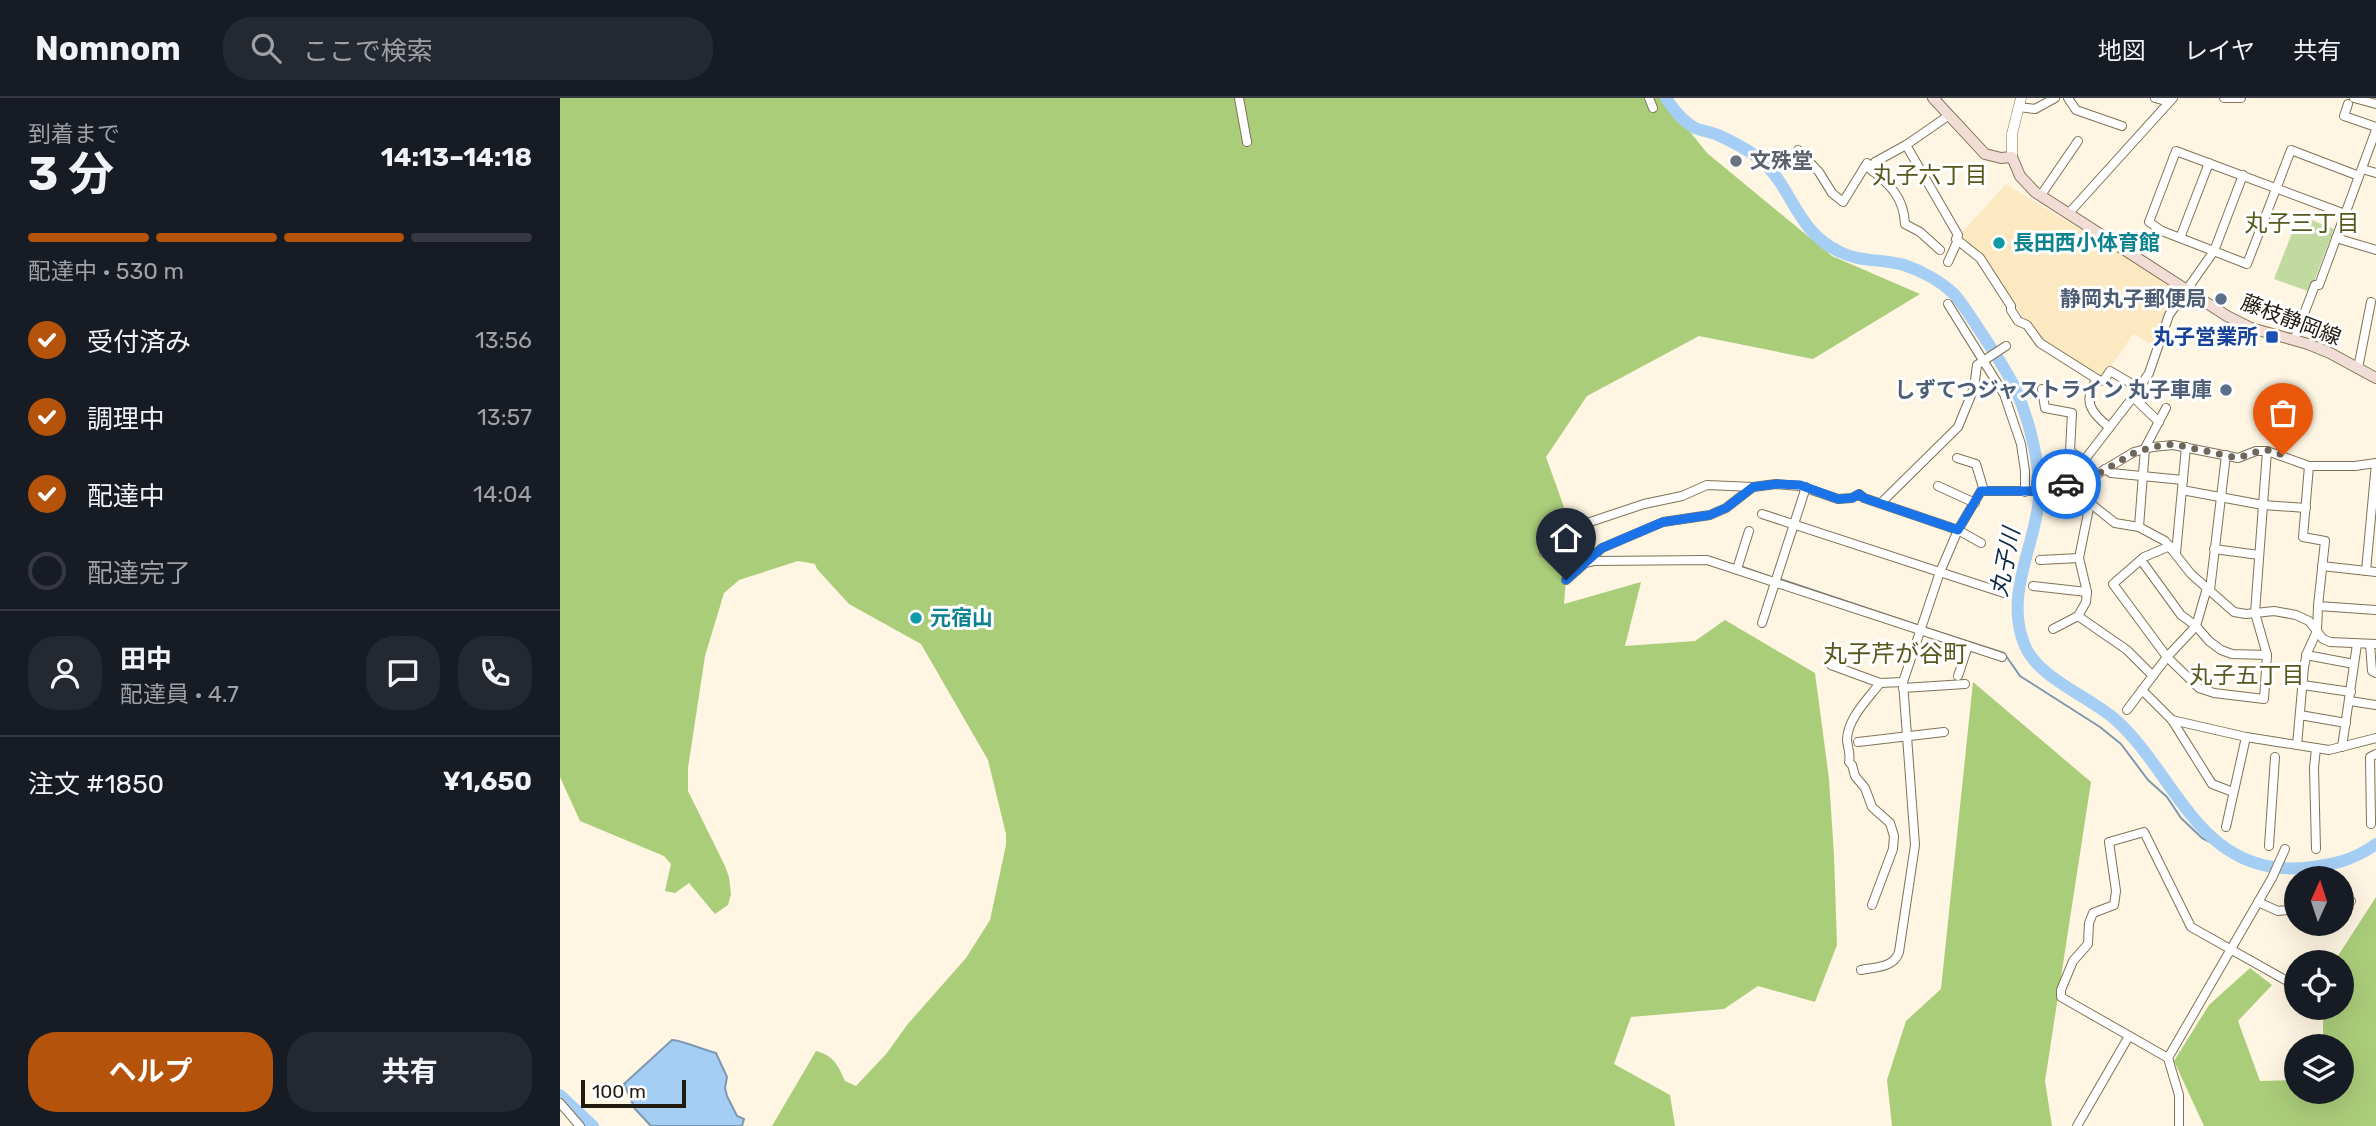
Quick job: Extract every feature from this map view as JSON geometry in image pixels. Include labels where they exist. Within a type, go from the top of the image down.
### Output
[{"type":"main road","points":[[1933,98],[1985,155],[2001,159],[2012,157]]},
{"type":"main road","name":"藤枝静岡線","points":[[2012,157],[2020,176],[2041,195],[2213,308],[2239,323],[2330,353],[2376,378]]},
{"type":"street","points":[[1239,98],[1247,142]]},
{"type":"street","points":[[1649,98],[1653,108]]},
{"type":"street","points":[[2012,157],[2012,134],[2020,103],[2035,109],[2055,98]]},
{"type":"street","points":[[2068,98],[2076,110],[2122,126]]},
{"type":"street","points":[[2155,98],[2171,100]]},
{"type":"street","points":[[2224,98],[2241,98]]},
{"type":"street","points":[[2069,213],[2171,100]]},
{"type":"street","points":[[2294,340],[2315,285],[2319,285],[2376,128],[2344,116],[2351,101],[2376,104]]},
{"type":"street","points":[[1940,250],[1920,232],[1905,224],[1897,195],[1870,169],[1875,162],[1906,145],[1948,116]]},
{"type":"street","points":[[2041,195],[2078,141]]},
{"type":"street","points":[[1906,145],[1958,236],[1948,262]]},
{"type":"street","points":[[1798,150],[1819,172],[1832,193],[1843,202],[1867,163],[1872,167]]},
{"type":"street","points":[[2345,214],[2276,188],[2243,175],[2176,151],[2149,222],[2162,231],[2247,264],[2276,188],[2291,150],[2360,172],[2376,173]]},
{"type":"street","points":[[2180,238],[2209,163]]},
{"type":"street","points":[[1861,970],[1891,964],[1899,952],[1915,845],[1903,685],[1940,572],[1958,530],[1981,491],[2050,491],[2066,484],[2149,373],[2169,315],[2214,251],[2243,175]]},
{"type":"street","points":[[2336,238],[2376,250]]},
{"type":"street","points":[[1958,240],[1980,258],[2018,321],[2027,325],[2040,342],[2096,379],[2104,380],[2110,371],[2139,388]]},
{"type":"street","points":[[2358,368],[2370,302]]},
{"type":"street","points":[[1948,304],[2001,388],[2017,426],[2024,460],[2026,491]]},
{"type":"street","points":[[1881,503],[1958,427],[1974,388],[1977,365],[2005,346]]},
{"type":"street","points":[[2096,379],[2091,387],[2089,401],[2093,415],[2109,428]]},
{"type":"street","points":[[2042,390],[2045,408],[2072,413],[2070,451],[2094,476],[2145,449],[2173,444],[2238,458],[2267,450],[2309,466],[2356,466],[2376,463],[2371,572],[2322,566]]},
{"type":"street","points":[[2133,397],[2159,422]]},
{"type":"street","points":[[2138,527],[2145,449],[2166,408]]},
{"type":"street","points":[[2173,549],[2186,447]]},
{"type":"street","points":[[2173,549],[2141,560],[2113,584],[2167,657],[2199,688],[2214,693],[2264,699],[2267,655],[2255,613],[2267,450]]},
{"type":"street","points":[[2127,710],[2167,657],[2196,626],[2208,589],[2226,455]]},
{"type":"street","points":[[1956,458],[1976,464],[1984,491]]},
{"type":"street","points":[[2297,745],[2306,655],[2317,631],[2325,541],[2303,537],[2309,466]]},
{"type":"street","points":[[2105,469],[2111,473],[2183,480]]},
{"type":"street","points":[[1544,553],[1587,523],[1631,508],[1682,496],[1707,485],[1753,487],[1786,484],[1806,487],[1838,499],[1852,498],[1859,494],[1958,530],[1981,543]]},
{"type":"street","points":[[2066,484],[2115,523],[2138,527],[2165,541],[2191,574],[2234,612],[2262,611],[2296,615],[2309,621],[2323,639],[2330,642],[2373,644],[2371,667],[2376,673]]},
{"type":"street","points":[[1938,486],[1975,503]]},
{"type":"street","points":[[1566,580],[1602,548],[1663,522],[1710,515],[1726,508],[1753,487]]},
{"type":"street","points":[[1762,622],[1806,487]]},
{"type":"street","points":[[2182,490],[2263,505],[2306,508]]},
{"type":"street","points":[[2053,629],[2078,616],[2086,602],[2087,592],[2079,558],[2090,503]]},
{"type":"street","points":[[1762,514],[2004,593]]},
{"type":"street","points":[[1737,569],[1749,531]]},
{"type":"street","points":[[2214,549],[2259,555]]},
{"type":"street","points":[[2040,560],[2079,558]]},
{"type":"street","points":[[1585,563],[1707,559],[2002,657]]},
{"type":"street","points":[[2141,560],[2181,615],[2196,626],[2209,641],[2232,654],[2267,655]]},
{"type":"street","points":[[2033,586],[2087,592]]},
{"type":"street","points":[[2318,606],[2376,610]]},
{"type":"street","points":[[2078,616],[2127,650],[2153,676]]},
{"type":"street","points":[[2343,747],[2357,644]]},
{"type":"street","points":[[1958,676],[1968,646]]},
{"type":"street","points":[[2306,655],[2354,664]]},
{"type":"street","points":[[1831,665],[1880,683],[1965,684]]},
{"type":"street","points":[[1872,905],[1893,849],[1894,836],[1890,823],[1872,807],[1865,788],[1855,776],[1849,762],[1850,750],[1847,743],[1853,721],[1880,683]]},
{"type":"street","points":[[2303,685],[2376,705]]},
{"type":"street","points":[[2142,690],[2172,720],[2212,784],[2233,792]]},
{"type":"street","points":[[2300,715],[2346,723]]},
{"type":"street","points":[[2172,720],[2246,737],[2329,750],[2376,738]]},
{"type":"street","points":[[1858,742],[1944,732]]},
{"type":"street","points":[[2225,827],[2246,737]]},
{"type":"street","points":[[2316,748],[2316,849]]},
{"type":"street","points":[[2371,824],[2370,757],[2376,754]]},
{"type":"street","points":[[2269,846],[2274,757]]},
{"type":"street","points":[[2179,1126],[2179,1095],[2168,1058],[2064,1000],[2060,994],[2073,961],[2088,944],[2089,923],[2093,913],[2114,905],[2116,891],[2109,842],[2144,832],[2191,927],[2284,979]]},
{"type":"street","points":[[2168,1058],[2273,876],[2285,850]]},
{"type":"street","points":[[2258,902],[2278,911],[2284,910]]},
{"type":"street","points":[[2077,1126],[2129,1036]]},
{"type":"street","points":[[560,1103],[580,1126]]},
{"type":"shaded area","points":[[2006,184],[2179,290],[2165,315],[2154,346],[2133,334],[2102,380],[2038,336],[1958,237]]},
{"type":"green space","points":[[560,98],[1663,98],[1707,153],[1832,256],[1920,294],[1813,359],[1699,336],[1587,396],[1546,457],[1570,524],[1564,604],[1641,582],[1625,646],[1695,641],[1725,620],[1815,673],[1829,779],[1837,945],[1815,1002],[1758,986],[1724,1009],[1631,1017],[1614,1064],[1670,1095],[1675,1126],[772,1126],[816,1051],[831,1058],[845,1081],[856,1086],[966,958],[990,920],[1006,834],[988,760],[921,644],[849,604],[815,564],[798,561],[739,580],[724,593],[705,656],[688,768],[688,791],[729,877],[731,894],[728,905],[715,914],[689,883],[675,893],[665,891],[671,864],[664,856],[580,821],[560,777]]},
{"type":"green space","points":[[2299,215],[2334,229],[2310,292],[2274,279]]},
{"type":"green space","points":[[1973,682],[2091,782],[2045,1081],[2052,1126],[1892,1126],[1887,1080],[1906,1021],[1941,989]]},
{"type":"green space","points":[[2376,897],[2376,1126],[2204,1126],[2174,1061],[2209,1005],[2250,968],[2272,985],[2238,1021],[2260,1081],[2284,1080],[2284,1104],[2354,1104],[2354,1034],[2323,1034],[2323,1020],[2354,1020],[2354,950],[2342,950],[2351,936],[2354,936],[2354,931]]},
{"type":"water","points":[[672,1040],[716,1053],[727,1077],[727,1096],[737,1116],[744,1119],[742,1126],[651,1126],[635,1109],[624,1084]]},
{"type":"waterway","name":"丸子川","points":[[1666,98],[1691,125],[1736,144],[1764,163],[1782,185],[1805,222],[1826,244],[1855,257],[1904,265],[1944,286],[1959,300],[1991,348],[2009,376],[2021,403],[2039,478],[2035,525],[2018,594],[2020,628],[2032,658],[2053,678],[2117,721],[2138,744],[2194,818],[2215,840],[2239,856],[2268,866],[2304,868],[2342,861],[2376,844]]},
{"type":"waterway","points":[[1722,561],[1735,565]]},
{"type":"waterway","points":[[1740,566],[1774,578]]},
{"type":"waterway","points":[[1780,579],[1917,625]]},
{"type":"waterway","points":[[1926,628],[2004,653],[2020,676],[2100,727],[2121,744],[2148,780],[2167,797],[2181,818],[2202,838],[2238,856]]},
{"type":"waterway","points":[[560,1095],[593,1126]]},
{"type":"way so far","points":[[2066,484],[2081,464],[2094,476],[2134,453],[2173,444],[2238,458],[2267,450],[2283,455]]},
{"type":"place","name":"文殊堂","points":[[1736,161]]},
{"type":"place","name":"長田西小体育館","points":[[1999,243]]},
{"type":"place","name":"静岡丸子郵便局","points":[[2221,299]]},
{"type":"place","name":"丸子営業所","points":[[2272,337]]},
{"type":"place","name":"しずてつジャストライン 丸子車庫","points":[[2226,390]]},
{"type":"place","name":"元宿山","points":[[916,618]]},
{"type":"district","name":"丸子六丁目","points":[[1930,175]]},
{"type":"district","name":"丸子三丁目","points":[[2302,223]]},
{"type":"district","name":"丸子芹が谷町","points":[[1895,654]]},
{"type":"district","name":"丸子五丁目","points":[[2247,675]]},
{"type":"route","points":[[1566,580],[1602,548],[1663,522],[1710,515],[1726,508],[1753,487],[1800,485],[1838,499],[1852,498],[1859,494],[1958,530],[1981,491],[2052,491],[2066,484]]}]
